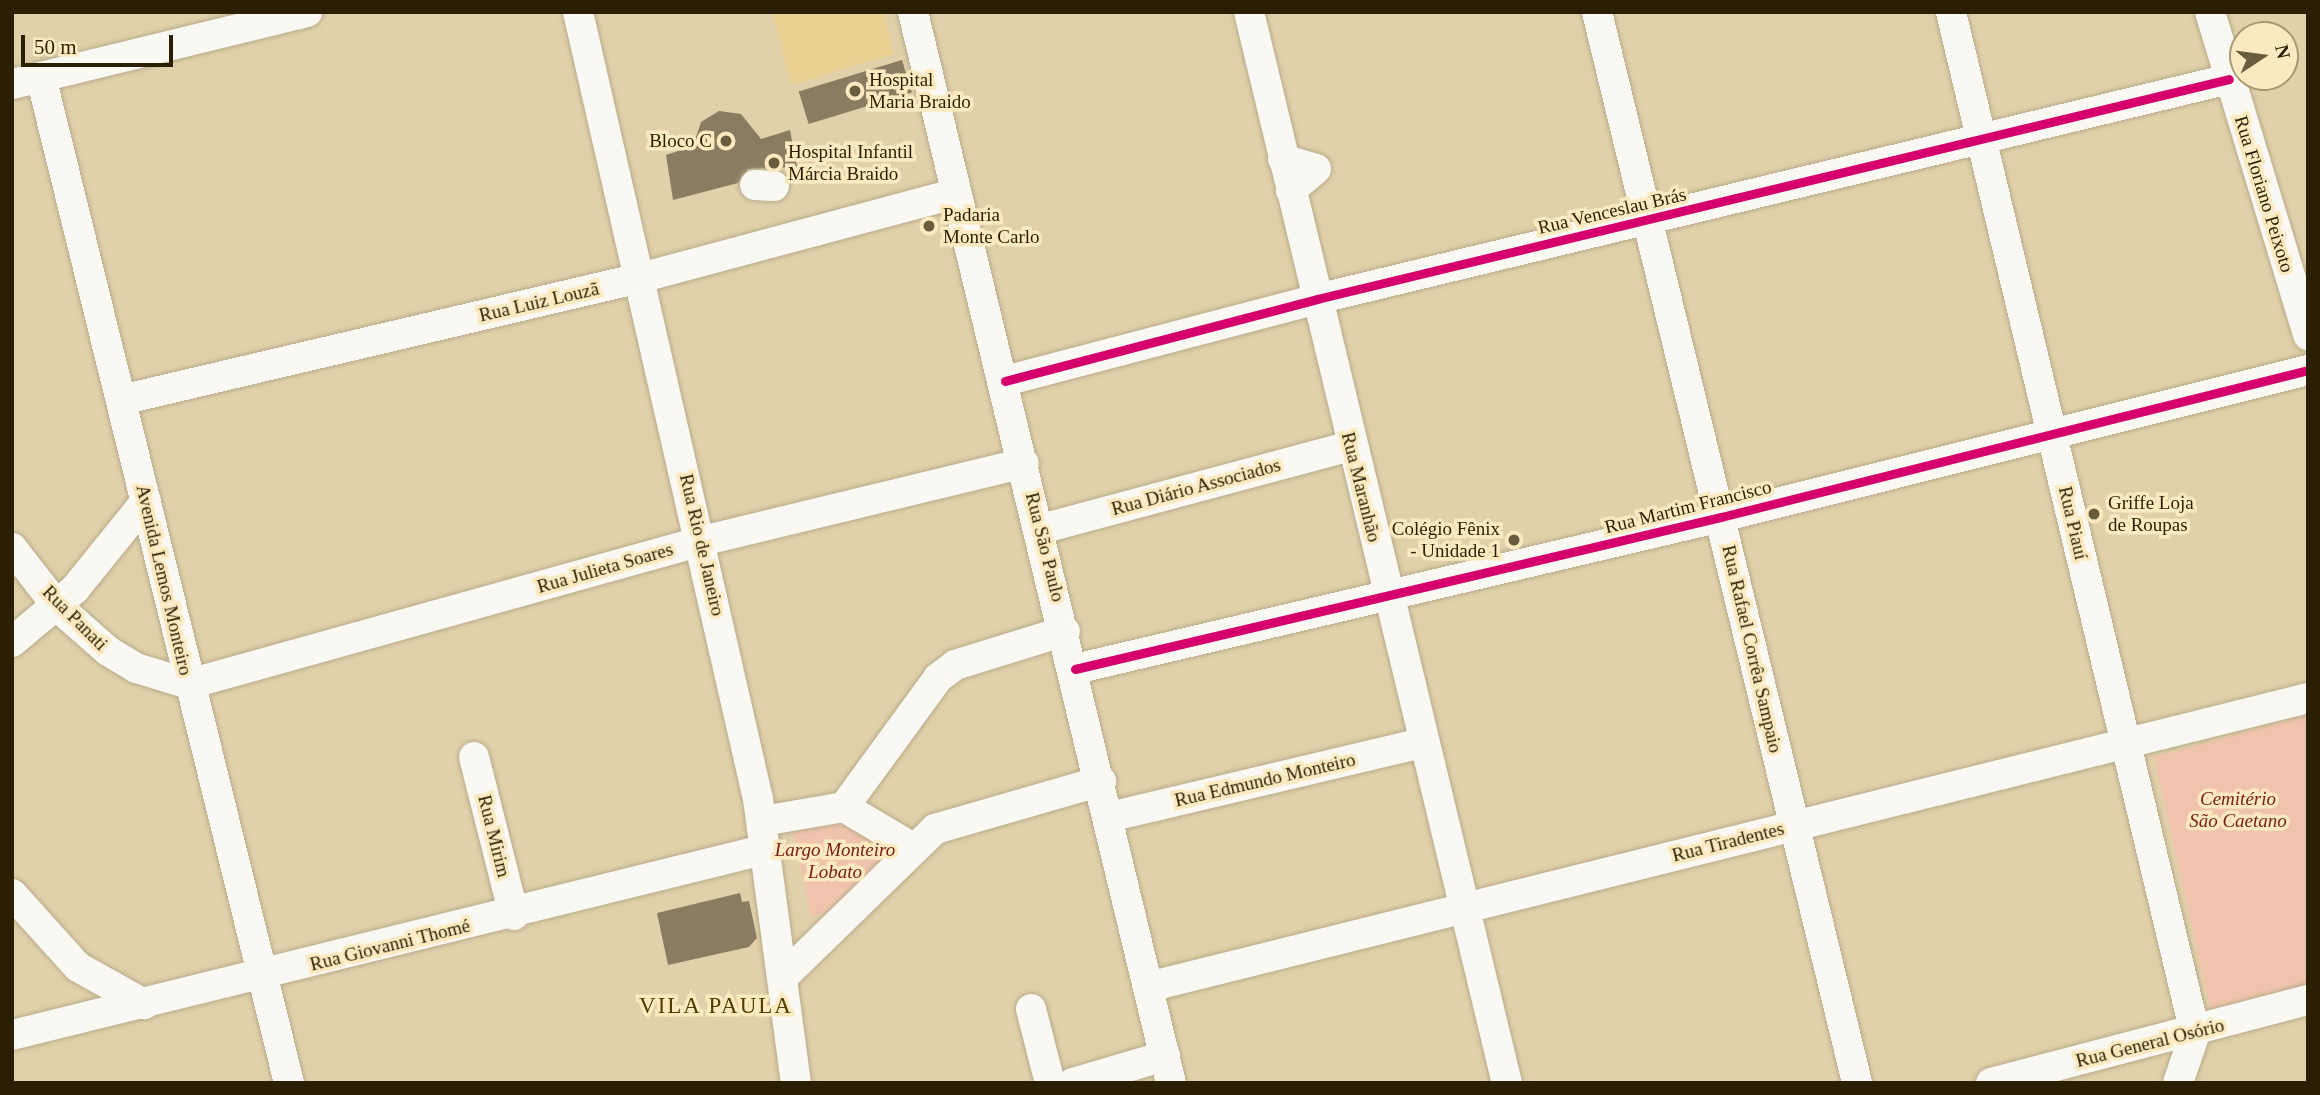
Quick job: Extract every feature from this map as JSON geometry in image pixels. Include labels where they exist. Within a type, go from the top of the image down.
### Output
[{"type":"street","points":[[12,84],[223,22],[307,12]]},
{"type":"street","name":"Rua Rio de Janeiro","points":[[578,12],[702,541],[765,835],[796,1083]]},
{"type":"street","name":"Rua São Paulo","points":[[914,12],[954,194],[1005,381],[1168,1069]]},
{"type":"street","name":"Rua Maranhão","points":[[1249,12],[1421,743],[1465,908],[1507,1083]]},
{"type":"street","name":"Rua Rafael Corrêa Sampaio","points":[[1597,12],[1857,1083]]},
{"type":"street","name":"Rua Piauí","points":[[1951,12],[2195,1033]]},
{"type":"street","name":"Rua Floriano Peixoto","points":[[2210,12],[2229,79]]},
{"type":"street","name":"Avenida Lemos Monteiro","points":[[41,77],[289,1083]]},
{"type":"street","name":"Rua Venceslau Brás","points":[[1005,381],[1317,299],[2229,79]]},
{"type":"street","name":"Rua Floriano Peixoto","points":[[2233,91],[2308,335]]},
{"type":"street","name":"Rua Luiz Louzã","points":[[121,400],[640,278],[954,194]]},
{"type":"street","name":"Rua Martim Francisco","points":[[1075,669],[1388,598],[2308,370]]},
{"type":"street","name":"Rua Diário Associados","points":[[1041,529],[1350,446]]},
{"type":"street","name":"Rua Julieta Soares","points":[[189,684],[702,541],[1024,463]]},
{"type":"street","points":[[12,642],[58,607],[146,501]]},
{"type":"street","name":"Rua Panati","points":[[12,548],[58,607],[107,652],[135,668],[189,684]]},
{"type":"street","points":[[911,847],[844,807],[938,678],[955,665],[1066,631]]},
{"type":"street","name":"Rua Tiradentes","points":[[1148,987],[1794,825],[2126,747],[2308,698]]},
{"type":"street","name":"Rua Edmundo Monteiro","points":[[1109,817],[1421,743]]},
{"type":"street","name":"Rua Mirim","points":[[474,757],[513,915]]},
{"type":"street","points":[[782,978],[911,847],[950,824],[1101,781]]},
{"type":"street","name":"Rua Giovanni Thomé","points":[[12,1035],[513,915],[765,835],[844,807]]},
{"type":"street","points":[[12,894],[78,967],[144,1004]]},
{"type":"street","name":"Rua General Osório","points":[[1991,1083],[2195,1033],[2308,1000]]},
{"type":"street","points":[[1031,1009],[1050,1083]]},
{"type":"street","points":[[2178,1083],[2195,1033]]},
{"type":"street","points":[[1073,1083],[1168,1069]]},
{"type":"shaded area","points":[[772,12],[884,12],[894,54],[791,85]]},
{"type":"green space","name":"Cemitério São Caetano","points":[[2308,715],[2308,986],[2211,1013],[2154,757]]},
{"type":"green space","name":"Largo Monteiro Lobato","points":[[852,820],[885,840],[887,858],[833,910],[811,916],[793,832]]},
{"type":"building","name":"Hospital Maria Braido","points":[[902,60],[912,93],[809,124],[799,92]]},
{"type":"building","points":[[719,111],[741,114],[761,139],[790,130],[797,167],[748,169],[738,183],[673,200],[666,155],[693,146],[701,122]]},
{"type":"building","points":[[740,893],[742,902],[749,901],[757,938],[749,947],[668,965],[657,913]]},
{"type":"cycle path","points":[[1005,381],[1317,299],[2229,79]]},
{"type":"cycle path","points":[[1075,669],[1721,517],[2308,370]]},
{"type":"place","name":"Hospital Maria Braido","points":[[855,91]]},
{"type":"place","name":"Bloco C","points":[[726,141]]},
{"type":"place","name":"Hospital Infantil Márcia Braido","points":[[774,163]]},
{"type":"place","name":"Padaria Monte Carlo","points":[[929,226]]},
{"type":"place","name":"Griffe Loja de Roupas","points":[[2094,514]]},
{"type":"place","name":"Colégio Fênix - Unidade 1","points":[[1514,540]]},
{"type":"district","name":"VILA PAULA","points":[[716,1006]]}]
